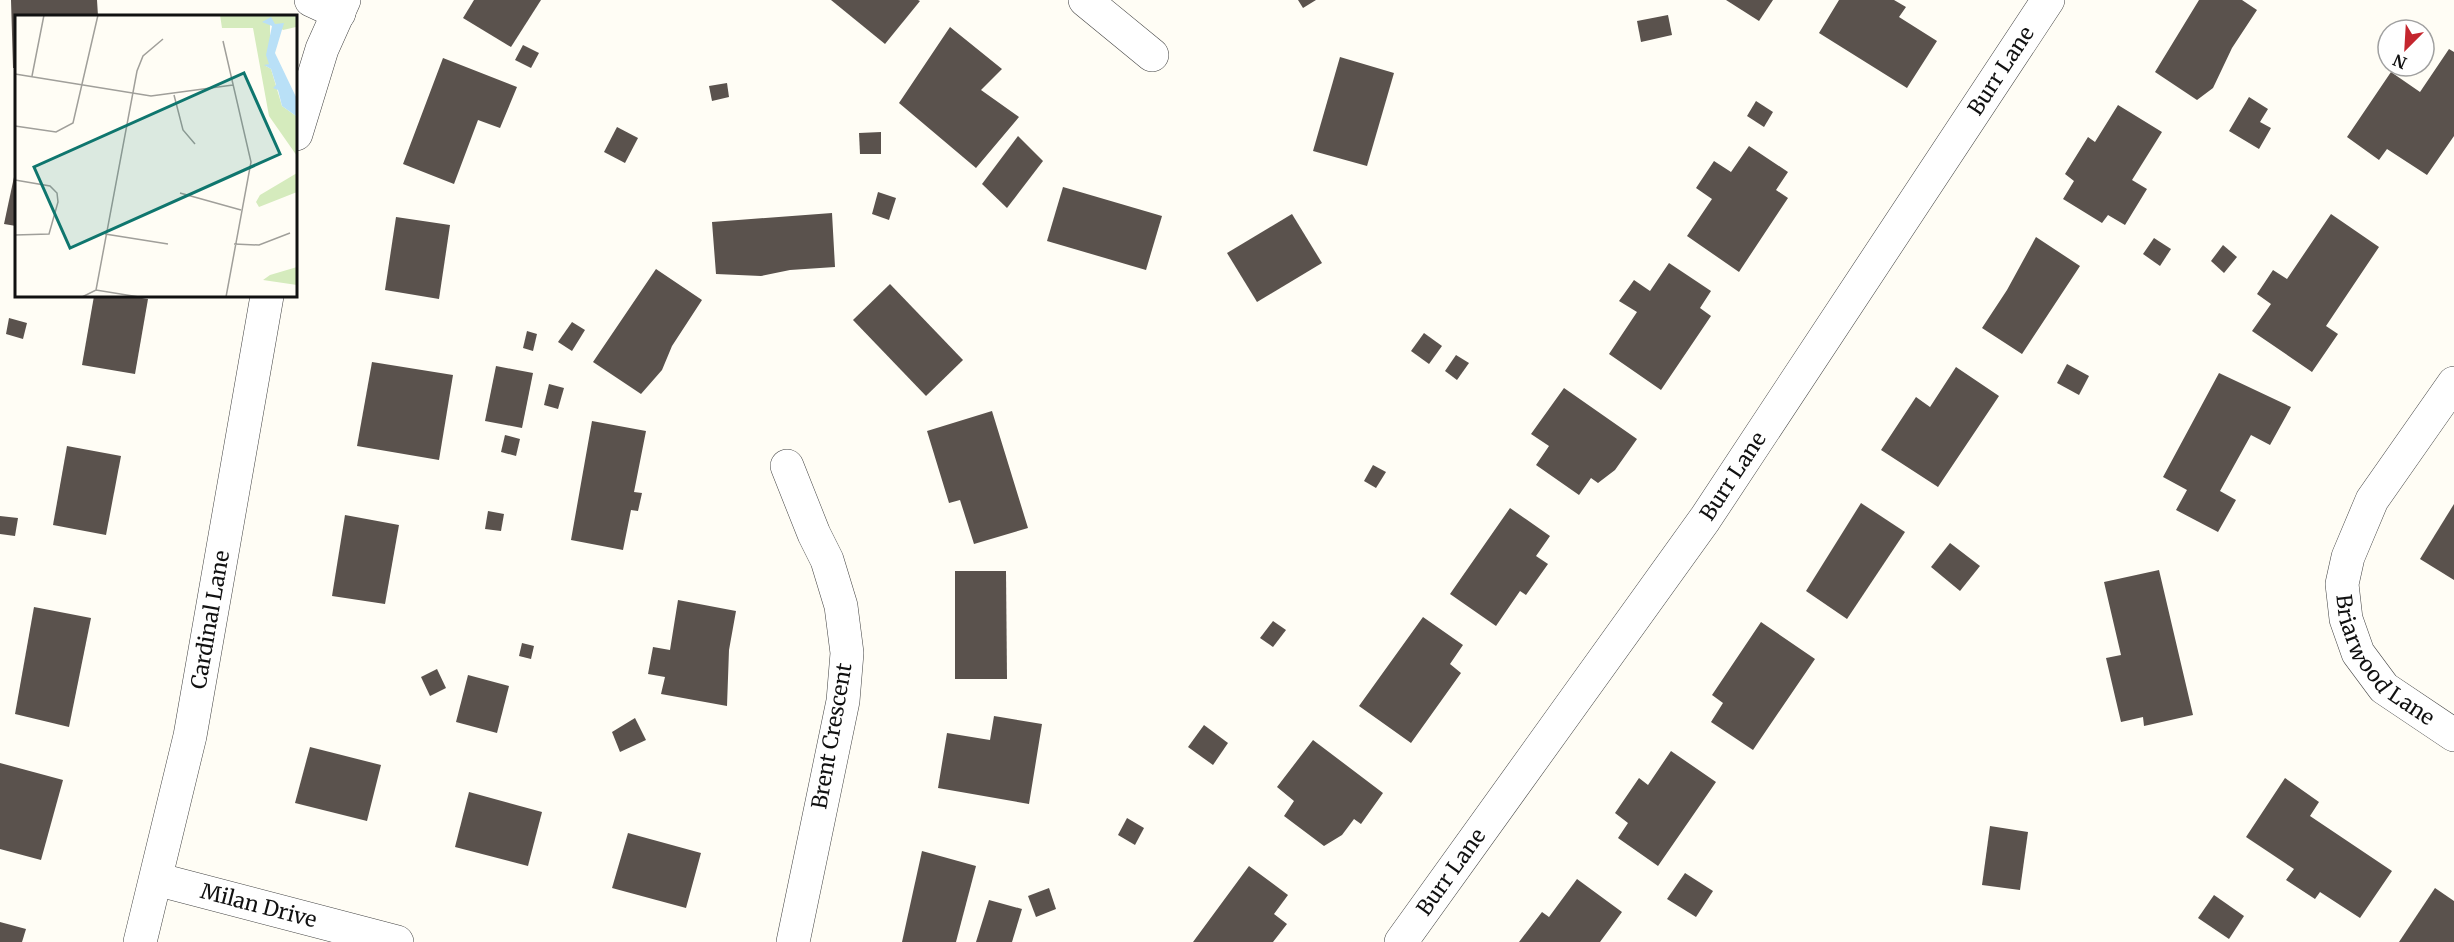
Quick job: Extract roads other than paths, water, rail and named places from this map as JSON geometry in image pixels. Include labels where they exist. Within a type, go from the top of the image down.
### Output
[{"type":"street","points":[[1086,0],[1152,55]]},
{"type":"street","name":"Burr Lane","points":[[1401,942],[1705,519],[2048,0]]},
{"type":"street","points":[[297,131],[322,49],[331,4]]},
{"type":"street","name":"Cardinal Lane","points":[[140,942],[190,736],[267,297]]},
{"type":"street","name":"Briarwood Lane","points":[[2454,383],[2372,500],[2348,557],[2342,584],[2346,619],[2358,653],[2384,688],[2454,735]]},
{"type":"street","name":"Brent Crescent","points":[[787,466],[827,560],[841,606],[847,653],[843,701],[793,942]]},
{"type":"street","name":"Milan Drive","points":[[156,879],[397,942]]}]
